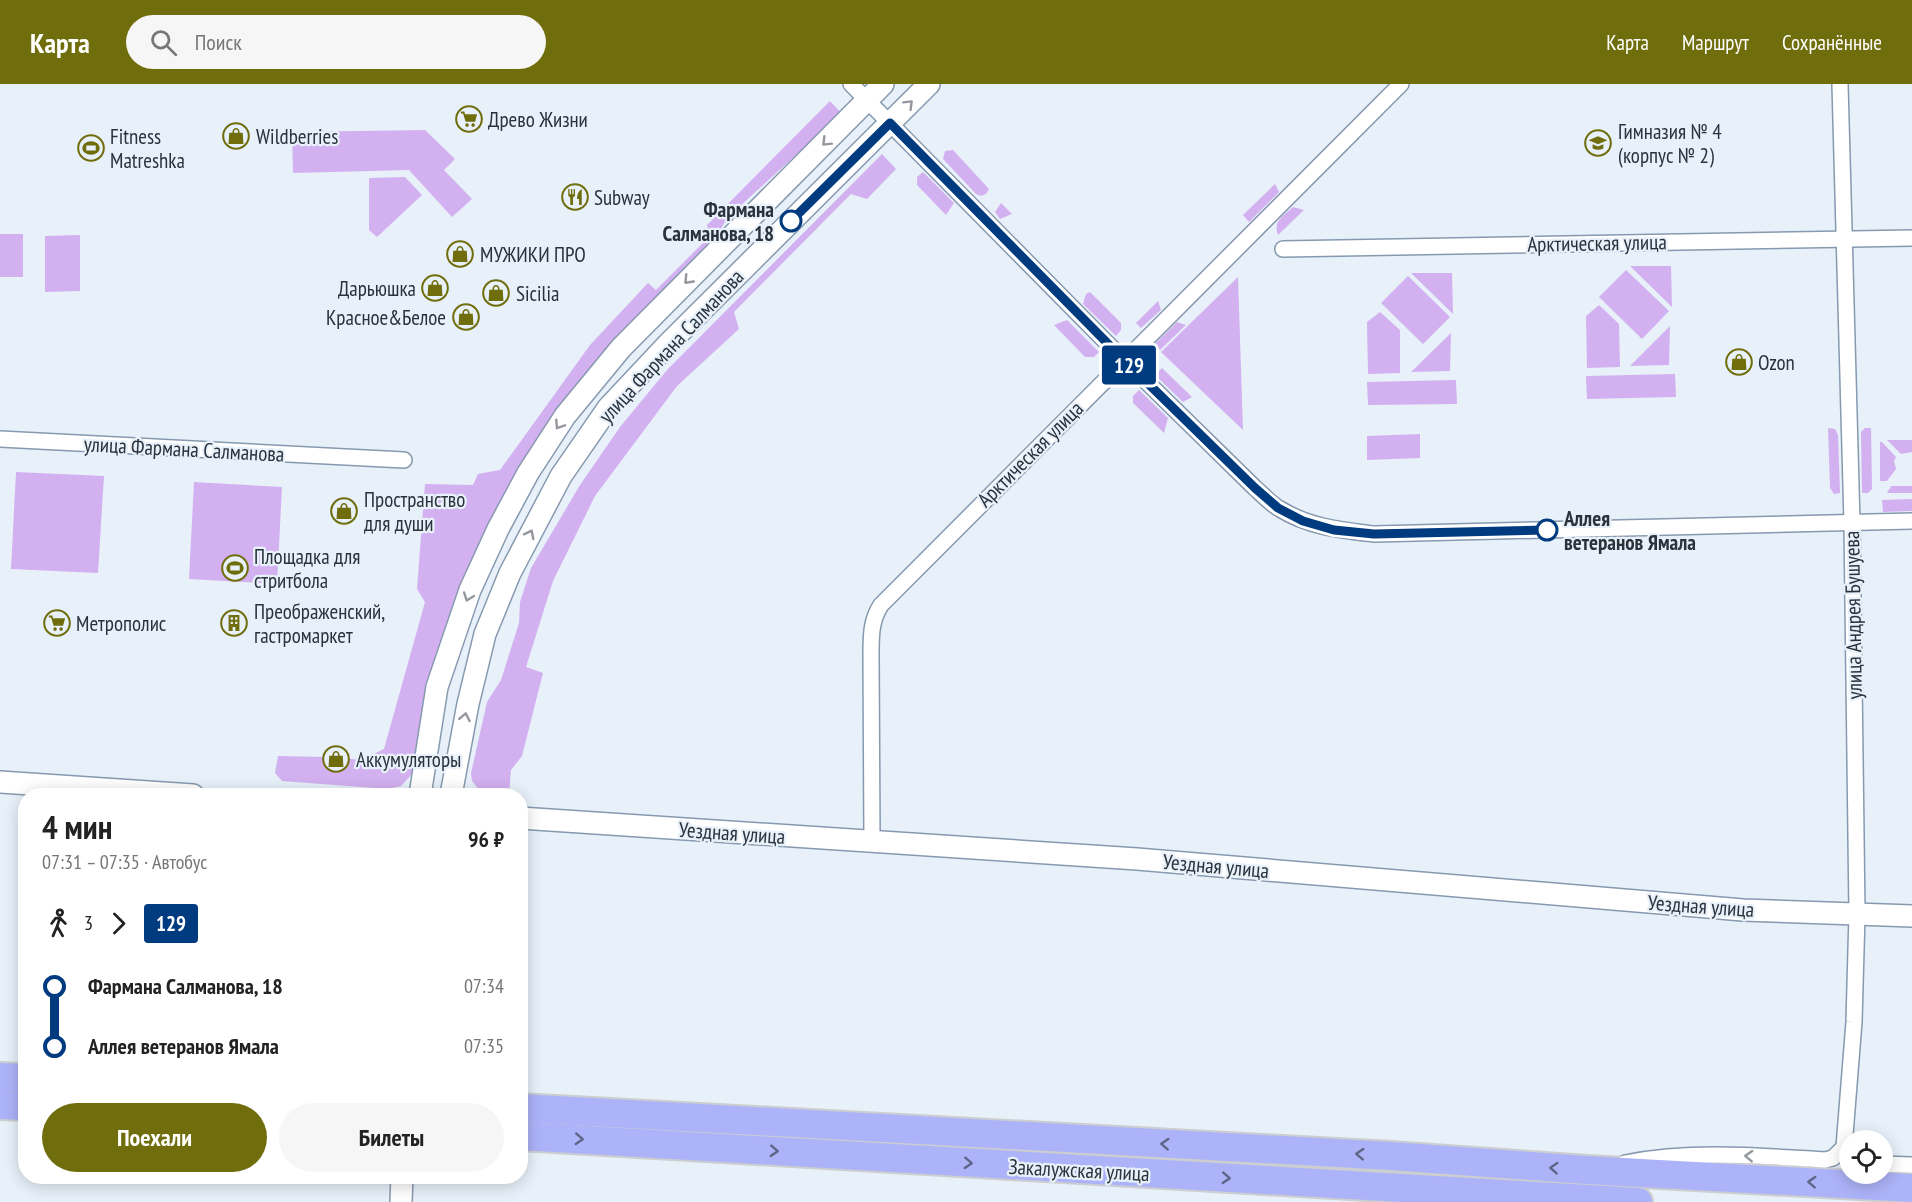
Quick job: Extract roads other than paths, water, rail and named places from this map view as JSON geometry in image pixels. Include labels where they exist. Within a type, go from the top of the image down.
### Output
[{"type":"highway","points":[[0,1077],[18,1078]]},
{"type":"highway","points":[[0,1105],[18,1106]]},
{"type":"highway","points":[[528,1108],[1391,1156],[1587,1170],[1912,1188]]},
{"type":"highway","name":"Закалужская улица","points":[[528,1137],[1384,1195],[1638,1202]]},
{"type":"street","points":[[851,84],[1124,360],[1255,488],[1278,508],[1303,521],[1334,530],[1374,534],[1912,521]]},
{"type":"street","name":"улица Фармана Салманова","points":[[421,788],[437,687],[471,590],[498,529],[528,472],[565,416],[621,348],[883,84]]},
{"type":"street","name":"улица Фармана Салманова","points":[[452,788],[468,704],[485,634],[510,573],[561,476],[608,408],[661,351],[929,84]]},
{"type":"street","name":"Арктическая улица","points":[[872,842],[871,654],[875,615],[880,604],[1401,84]]},
{"type":"street","name":"улица Андрея Бушуева","points":[[1840,84],[1852,523],[1857,914],[1848,1130]]},
{"type":"street","name":"Арктическая улица","points":[[1282,249],[1912,238]]},
{"type":"street","name":"улица Фармана Салманова","points":[[0,439],[404,460]]},
{"type":"street","points":[[0,782],[89,788]]},
{"type":"street","name":"Уездная улица","points":[[528,819],[1137,859],[1743,910],[1912,916]]},
{"type":"street","points":[[1587,1170],[1654,1157],[1722,1154],[1825,1160],[1839,1155]]},
{"type":"street","points":[[1893,1164],[1912,1165]]},
{"type":"street","points":[[400,1202],[401,1184]]},
{"type":"place","name":"Древо Жизни","points":[[469,119]]},
{"type":"place","name":"Wildberries","points":[[236,136]]},
{"type":"place","name":"Гимназия № 4 (корпус № 2)","points":[[1598,143]]},
{"type":"place","name":"Fitness Matreshka","points":[[91,148]]},
{"type":"place","name":"Subway","points":[[575,197]]},
{"type":"place","name":"Фармана Салманова, 18","points":[[791,221]]},
{"type":"place","name":"МУЖИКИ ПРО","points":[[460,254]]},
{"type":"place","name":"Дарьюшка","points":[[435,288]]},
{"type":"place","name":"Sicilia","points":[[496,293]]},
{"type":"place","name":"Красное&Белое","points":[[466,317]]},
{"type":"place","name":"Ozon","points":[[1739,362]]},
{"type":"place","name":"Пространство для души","points":[[344,511]]},
{"type":"place","name":"Аллея ветеранов Ямала","points":[[1547,530]]},
{"type":"place","name":"Площадка для стритбола","points":[[235,568]]},
{"type":"place","name":"Метрополис","points":[[57,623]]},
{"type":"place","name":"Преображенский, гастромаркет","points":[[234,623]]},
{"type":"place","name":"Аккумуляторы","points":[[336,759]]}]
